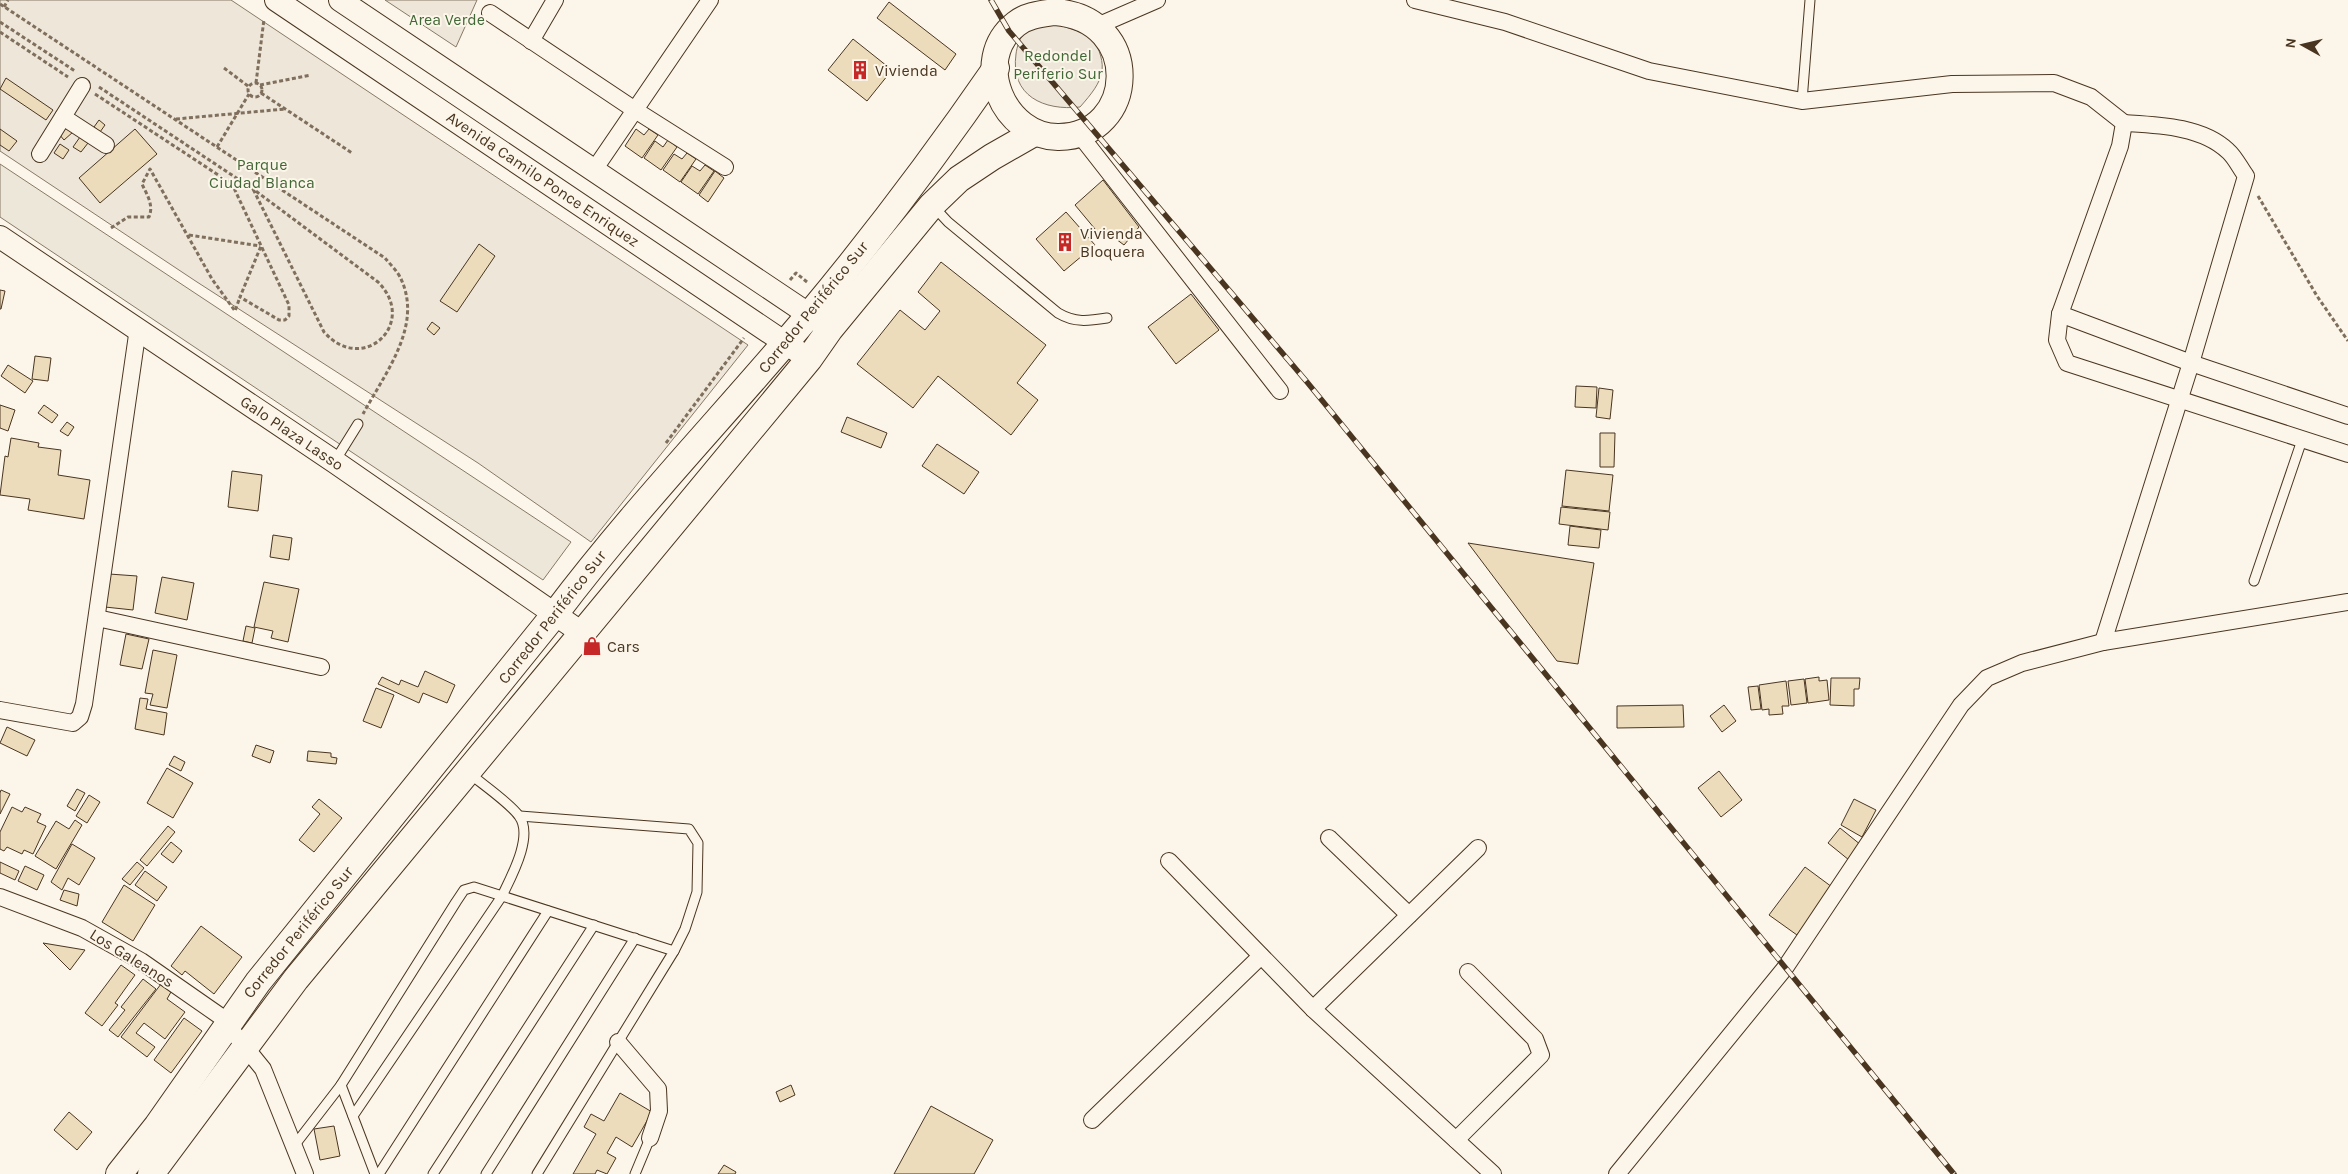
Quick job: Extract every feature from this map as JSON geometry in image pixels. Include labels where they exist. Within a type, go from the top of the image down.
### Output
[{"type":"main road","points":[[340,0],[820,322]]},
{"type":"main road","name":"Avenida Camilo Ponce Enriquez","points":[[270,9],[646,248],[809,359]]},
{"type":"main road","points":[[1015,12],[1029,17],[1055,12],[1086,15],[1114,48],[1119,62],[1118,90],[1105,115],[1091,130],[1060,137],[1034,133],[1013,118],[1005,108],[996,83],[997,52],[1009,31],[1015,12]]},
{"type":"main road","name":"Corredor Periférico Sur","points":[[151,1174],[296,979],[809,359],[820,322],[931,159],[996,68]]},
{"type":"main road","name":"Corredor Periférico Sur","points":[[119,1174],[157,1126],[258,982],[555,614],[601,554],[785,343],[820,322],[959,179],[992,157],[1034,133]]},
{"type":"main road","points":[[646,248],[666,218]]},
{"type":"main road","name":"Galo Plaza Lasso","points":[[0,237],[335,462],[582,633]]},
{"type":"street","points":[[531,41],[555,0]]},
{"type":"street","points":[[594,170],[710,0]]},
{"type":"street","points":[[1086,15],[1157,0]]},
{"type":"street","points":[[1414,0],[1505,22],[1649,71],[1802,101],[1952,84],[2054,83],[2091,97],[2124,123],[2178,129],[2209,138],[2228,151],[2246,176],[2191,363],[2103,642]]},
{"type":"street","points":[[490,13],[635,110],[725,167]]},
{"type":"street","points":[[40,154],[87,82]]},
{"type":"street","points":[[63,117],[106,144]]},
{"type":"street","points":[[2124,123],[2120,146],[2060,314],[2056,340],[2067,363],[2348,454]]},
{"type":"street","points":[[1079,134],[1280,391]]},
{"type":"street","points":[[2060,314],[2191,363],[2348,416]]},
{"type":"street","points":[[0,710],[73,723],[80,717],[84,704],[138,328]]},
{"type":"street","points":[[1617,1174],[1785,968],[1961,705],[1987,678],[2022,663],[2103,642],[2348,602]]},
{"type":"street","points":[[96,618],[321,667]]},
{"type":"street","points":[[1329,838],[1409,915]]},
{"type":"street","points":[[1313,1009],[1478,848]]},
{"type":"street","points":[[1169,862],[1313,1009],[1493,1174]]},
{"type":"street","name":"Los Galeanos","points":[[0,897],[82,928],[141,961],[220,1016],[263,1070],[305,1174]]},
{"type":"street","points":[[1092,1120],[1261,956]]},
{"type":"street","points":[[1456,1140],[1540,1055],[1535,1039],[1468,972]]},
{"type":"street","points":[[618,1042],[658,1089],[659,1110],[650,1138]]},
{"type":"lane","points":[[1802,101],[1810,0]]},
{"type":"lane","points":[[932,205],[948,222],[1058,313],[1070,320],[1084,322],[1107,318]]},
{"type":"lane","points":[[335,462],[358,424]]},
{"type":"lane","points":[[2254,582],[2302,440]]},
{"type":"lane","points":[[468,772],[520,816],[689,829],[698,843],[697,892],[686,929],[674,952],[537,1174]]},
{"type":"lane","points":[[353,1116],[502,896],[518,862],[524,834],[520,816]]},
{"type":"lane","points":[[293,1147],[341,1085],[464,890],[474,887],[674,952]]},
{"type":"lane","points":[[380,1174],[548,911]]},
{"type":"lane","points":[[433,1174],[594,925]]},
{"type":"lane","points":[[486,1174],[635,938]]},
{"type":"lane","points":[[341,1085],[375,1174]]},
{"type":"lane","points":[[635,1174],[650,1138]]},
{"type":"path","points":[[8,0],[2,6],[385,258],[401,278],[409,303],[407,329],[358,424]]},
{"type":"path","points":[[270,9],[258,84],[261,93],[352,153]]},
{"type":"path","points":[[0,22],[232,184],[289,305],[290,316],[285,320],[279,320],[240,297]]},
{"type":"path","points":[[0,32],[87,82],[253,189],[386,290],[393,310],[388,331],[381,339],[362,349],[351,349],[340,346],[324,332],[253,189]]},
{"type":"path","points":[[217,147],[249,94],[248,86],[224,68]]},
{"type":"path","points":[[248,86],[310,75]]},
{"type":"path","points":[[249,94],[256,97],[261,93]]},
{"type":"path","points":[[175,119],[285,109]]},
{"type":"path","points":[[111,228],[128,217],[149,217],[151,211],[150,204],[142,184],[150,169],[189,235],[212,279],[235,311],[261,246]]},
{"type":"path","points":[[2246,176],[2316,296],[2348,341]]},
{"type":"path","points":[[189,235],[261,246]]},
{"type":"green space","name":"Parque Ciudad Blanca","points":[[0,0],[231,0],[748,345],[591,542],[478,463],[197,282],[0,151]]},
{"type":"green space","name":"Area Verde","points":[[385,0],[477,0],[456,47]]},
{"type":"green space","name":"Redondel Periferio Sur","points":[[1049,22],[1091,35],[1101,56],[1102,73],[1099,81],[1080,107],[1067,108],[1042,103],[1032,98],[1018,81],[1016,54],[1020,40],[1027,31]]},
{"type":"shaded area","points":[[0,164],[571,542],[543,580],[0,217]]},
{"type":"building","name":"Vivienda","points":[[889,2],[956,54],[945,70],[877,18]]},
{"type":"building","name":"Vivienda","points":[[853,39],[892,70],[867,101],[828,70]]},
{"type":"building","points":[[6,78],[53,110],[46,120],[0,89]]},
{"type":"building","points":[[99,120],[105,125],[100,132],[94,127]]},
{"type":"building","points":[[67,126],[73,132],[64,140],[59,134]]},
{"type":"building","points":[[0,129],[17,141],[9,151],[0,145]]},
{"type":"building","points":[[135,129],[157,154],[100,203],[79,178]]},
{"type":"building","points":[[636,129],[644,135],[649,129],[658,135],[642,158],[625,146]]},
{"type":"building","points":[[80,137],[88,143],[81,152],[73,147]]},
{"type":"building","points":[[668,140],[677,147],[661,170],[644,158],[655,141],[663,147]]},
{"type":"building","points":[[60,144],[69,150],[63,159],[54,153]]},
{"type":"building","points":[[687,153],[696,159],[680,182],[663,170],[674,154],[682,159]]},
{"type":"building","points":[[705,165],[714,171],[698,194],[681,182],[692,166],[700,171]]},
{"type":"building","points":[[715,171],[724,178],[708,202],[699,195]]},
{"type":"building","points":[[1103,180],[1139,227],[1124,245],[1104,230],[1100,235],[1075,205]]},
{"type":"building","name":"Vivienda Bloquera","points":[[1066,212],[1095,245],[1064,271],[1036,239]]},
{"type":"building","points":[[479,244],[495,256],[457,312],[440,301]]},
{"type":"building","points":[[941,262],[1046,345],[1017,383],[1038,400],[1011,435],[938,376],[913,408],[857,364],[900,310],[925,330],[940,311],[918,292]]},
{"type":"building","points":[[0,290],[5,291],[1,309],[0,309]]},
{"type":"building","points":[[1191,294],[1219,330],[1176,364],[1148,327]]},
{"type":"building","points":[[432,322],[440,328],[434,335],[427,329]]},
{"type":"building","points":[[35,356],[51,358],[48,381],[32,379]]},
{"type":"building","points":[[8,365],[33,381],[25,393],[1,376]]},
{"type":"building","points":[[1576,386],[1597,387],[1596,408],[1575,407]]},
{"type":"building","points":[[1599,388],[1613,390],[1610,419],[1596,417]]},
{"type":"building","points":[[0,405],[15,410],[8,431],[0,428]]},
{"type":"building","points":[[44,405],[58,415],[52,423],[38,413]]},
{"type":"building","points":[[847,417],[887,433],[881,448],[841,432]]},
{"type":"building","points":[[67,422],[74,427],[68,436],[60,431]]},
{"type":"building","points":[[1600,433],[1615,433],[1614,467],[1600,467]]},
{"type":"building","points":[[11,438],[39,443],[38,447],[61,450],[58,475],[90,480],[84,519],[28,510],[30,499],[0,495],[5,456],[8,457]]},
{"type":"building","points":[[937,444],[979,472],[964,494],[922,466]]},
{"type":"building","points":[[1566,470],[1613,475],[1609,511],[1562,506]]},
{"type":"building","points":[[232,471],[262,475],[258,511],[228,507]]},
{"type":"building","points":[[1561,507],[1610,512],[1608,530],[1559,524]]},
{"type":"building","points":[[1570,526],[1601,530],[1599,548],[1568,545]]},
{"type":"building","points":[[273,535],[292,538],[289,560],[270,557]]},
{"type":"building","points":[[1468,543],[1594,563],[1578,664],[1557,661]]},
{"type":"building","points":[[109,574],[137,576],[133,610],[105,607]]},
{"type":"building","points":[[162,577],[194,583],[187,620],[155,613]]},
{"type":"building","points":[[264,582],[299,589],[288,642],[271,638],[273,631],[254,627]]},
{"type":"building","points":[[246,626],[255,628],[252,643],[243,641]]},
{"type":"building","points":[[126,634],[149,639],[142,669],[120,665]]},
{"type":"building","points":[[153,650],[177,655],[167,708],[150,705],[153,694],[145,693]]},
{"type":"building","points":[[425,671],[455,685],[447,703],[423,693],[419,703],[378,684],[382,677],[399,685],[401,680],[418,687]]},
{"type":"building","points":[[1819,677],[1819,681],[1827,680],[1829,700],[1808,703],[1805,679]]},
{"type":"building","points":[[1831,678],[1860,678],[1859,689],[1854,689],[1854,706],[1830,705]]},
{"type":"building","points":[[1804,679],[1807,703],[1791,705],[1788,681]]},
{"type":"building","points":[[1786,681],[1789,706],[1782,706],[1783,714],[1769,715],[1769,709],[1762,710],[1759,685]]},
{"type":"building","points":[[1758,686],[1761,709],[1751,710],[1748,687]]},
{"type":"building","points":[[376,688],[394,695],[381,728],[363,721]]},
{"type":"building","points":[[140,698],[148,699],[146,709],[167,713],[164,735],[135,729]]},
{"type":"building","points":[[1683,705],[1684,727],[1617,728],[1617,706]]},
{"type":"building","points":[[1724,705],[1736,721],[1722,732],[1710,716]]},
{"type":"building","points":[[7,727],[35,740],[27,756],[0,743]]},
{"type":"building","points":[[256,745],[274,751],[270,763],[252,756]]},
{"type":"building","points":[[308,751],[331,753],[331,757],[337,758],[336,764],[307,761]]},
{"type":"building","points":[[174,756],[185,762],[181,771],[169,765]]},
{"type":"building","points":[[167,768],[193,783],[173,818],[147,803]]},
{"type":"building","points":[[1719,771],[1742,800],[1721,817],[1698,788]]},
{"type":"building","points":[[77,789],[85,793],[75,811],[67,806]]},
{"type":"building","points":[[1,790],[10,794],[0,814],[0,793]]},
{"type":"building","points":[[89,795],[100,802],[87,823],[76,816]]},
{"type":"building","points":[[319,799],[342,818],[314,852],[299,840],[320,814],[312,807]]},
{"type":"building","points":[[1854,799],[1876,810],[1862,837],[1841,825]]},
{"type":"building","points":[[12,807],[22,812],[25,807],[41,814],[37,822],[46,826],[33,854],[24,850],[22,854],[7,847],[4,851],[0,849],[0,832]]},
{"type":"building","points":[[75,820],[82,825],[56,869],[35,856],[56,821],[69,829]]},
{"type":"building","points":[[168,826],[175,832],[147,866],[140,860]]},
{"type":"building","points":[[1840,828],[1861,845],[1849,860],[1828,843]]},
{"type":"building","points":[[171,842],[182,851],[173,863],[161,854]]},
{"type":"building","points":[[72,844],[95,858],[79,885],[68,878],[62,890],[51,882]]},
{"type":"building","points":[[0,862],[19,871],[15,880],[0,873]]},
{"type":"building","points":[[137,862],[144,868],[130,885],[122,879]]},
{"type":"building","points":[[25,866],[44,875],[37,890],[18,881]]},
{"type":"building","points":[[1805,867],[1832,887],[1797,935],[1769,915]]},
{"type":"building","points":[[145,871],[167,887],[157,901],[135,885]]},
{"type":"building","points":[[124,885],[155,905],[133,941],[102,922]]},
{"type":"building","points":[[64,890],[79,894],[77,906],[60,900]]},
{"type":"building","points":[[201,926],[242,957],[214,994],[185,971],[182,975],[171,966]]},
{"type":"building","points":[[43,943],[85,950],[70,970]]},
{"type":"building","points":[[121,965],[135,975],[115,1003],[118,1005],[102,1026],[85,1013]]},
{"type":"building","points":[[143,979],[156,989],[118,1037],[109,1030],[125,1010],[121,1007]]},
{"type":"building","points":[[161,984],[171,992],[167,999],[185,1012],[165,1039],[144,1023],[136,1033],[155,1047],[147,1057],[121,1037]]},
{"type":"building","points":[[184,1018],[202,1031],[171,1073],[154,1060]]},
{"type":"building","points":[[791,1085],[795,1095],[780,1102],[776,1092]]},
{"type":"building","points":[[620,1093],[652,1112],[632,1147],[616,1137],[607,1153],[616,1158],[607,1174],[597,1170],[595,1174],[573,1174],[596,1134],[584,1127],[591,1114],[604,1121]]},
{"type":"building","points":[[931,1106],[993,1140],[974,1174],[894,1174]]},
{"type":"building","points":[[69,1112],[92,1132],[77,1150],[54,1130]]},
{"type":"building","points":[[334,1126],[340,1156],[320,1160],[314,1129]]},
{"type":"building","points":[[724,1165],[736,1172],[735,1174],[718,1174]]},
{"type":"railway","points":[[991,0],[1009,31],[1307,382],[1954,1174]]},
{"type":"place","name":"Vivienda","points":[[860,70]]},
{"type":"place","name":"Vivienda Bloquera","points":[[1065,242]]},
{"type":"place","name":"Cars","points":[[592,646]]}]
